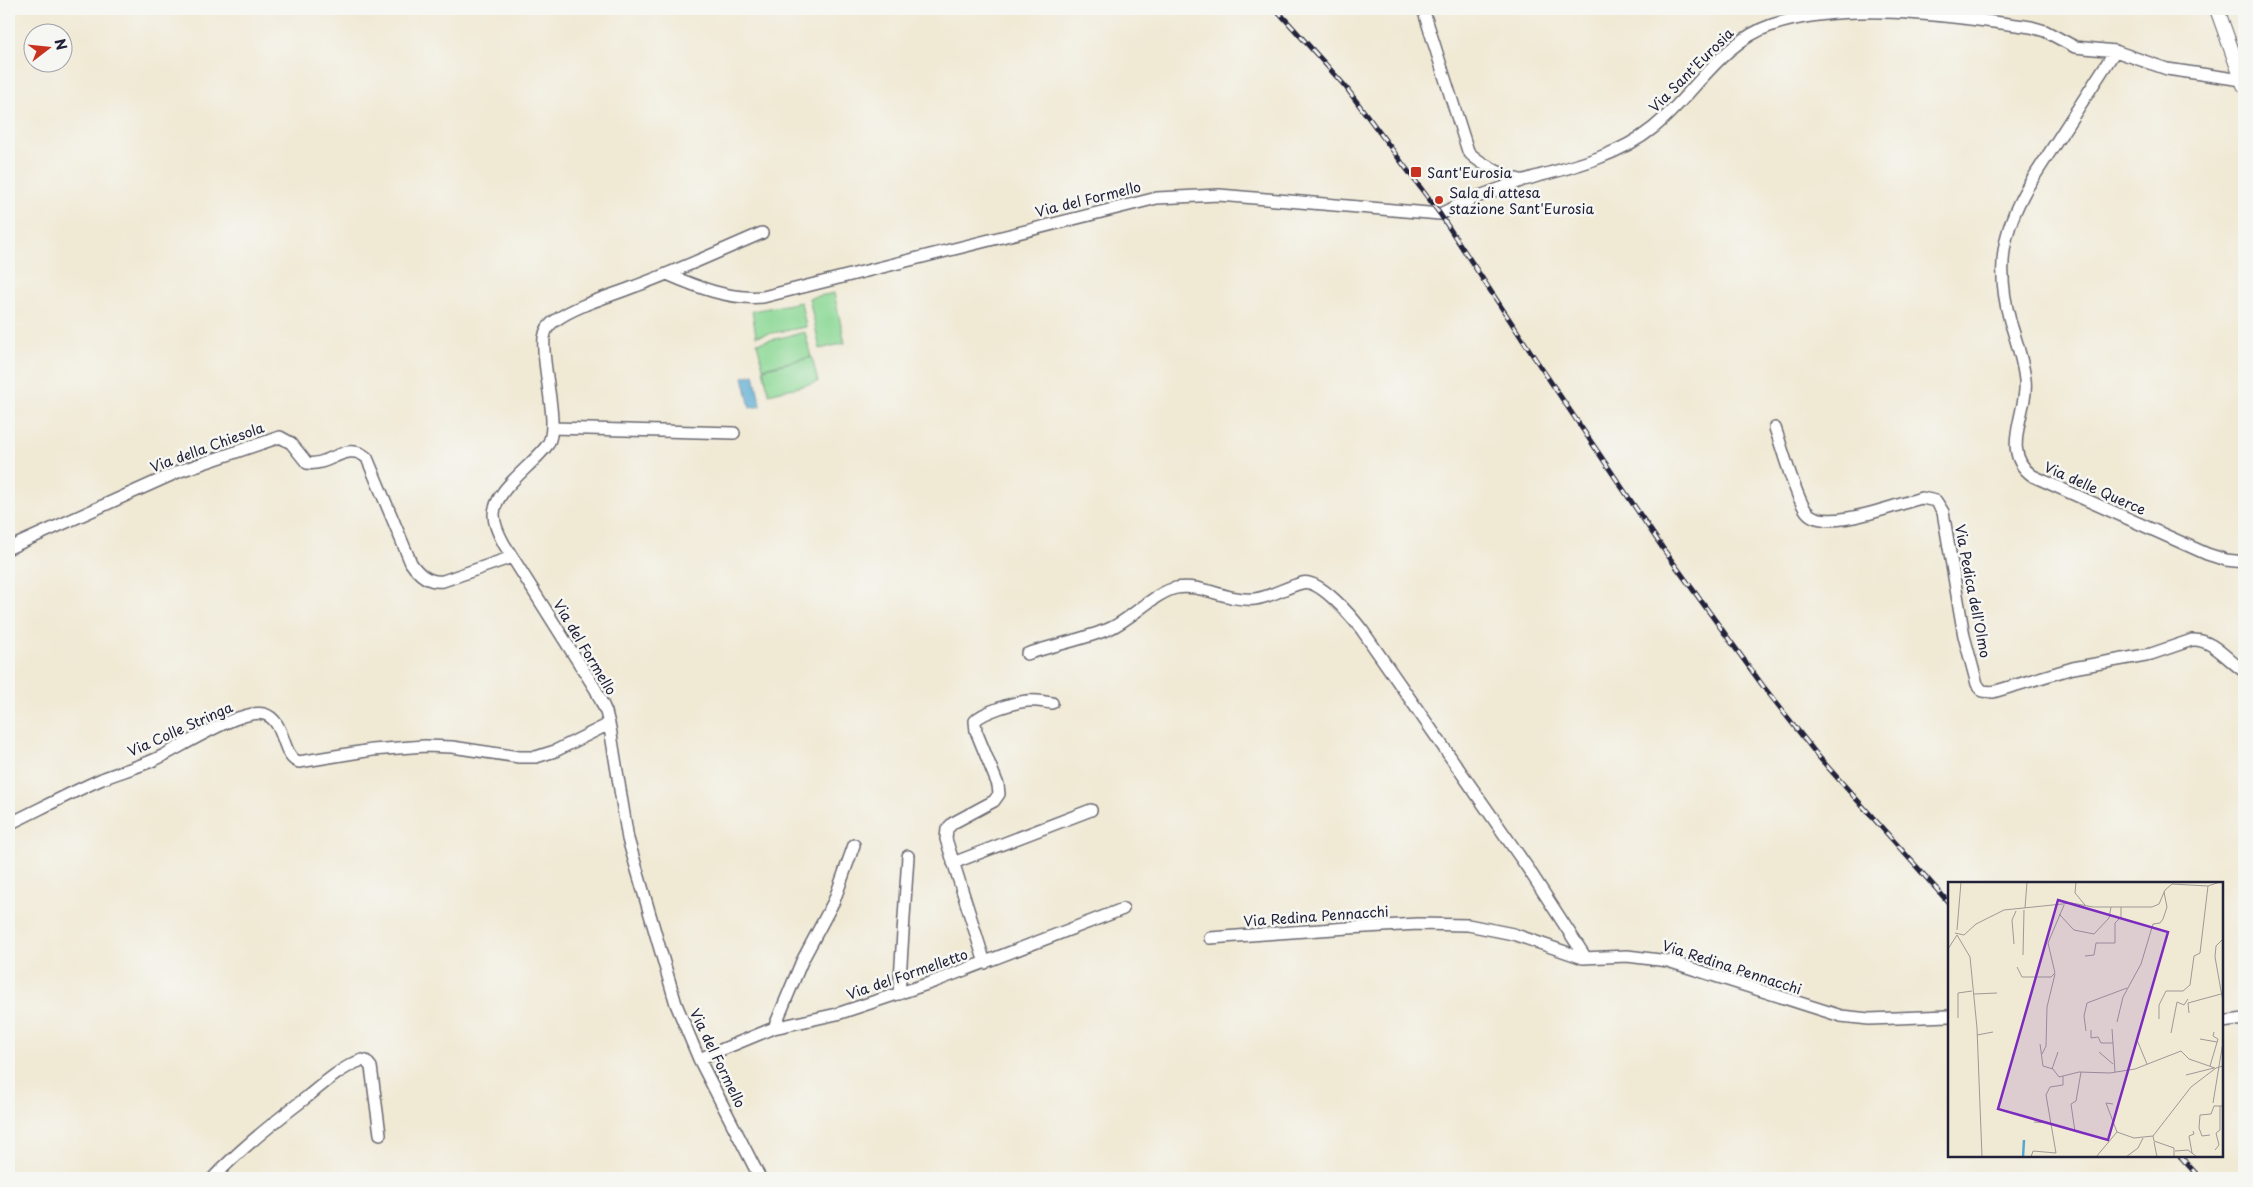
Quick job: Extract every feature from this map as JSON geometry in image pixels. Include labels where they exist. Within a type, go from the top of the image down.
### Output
[{"type":"main road","points":[[2217,9],[2243,82]]},
{"type":"street","points":[[1424,9],[1468,151],[1478,162],[1521,181]]},
{"type":"street","name":"Via Sant'Eurosia","points":[[1521,181],[1578,164],[1638,139],[1664,119],[1740,42],[1762,29],[1788,21],[1856,13],[1904,13],[2031,27],[2048,32],[2070,46],[2115,51],[2159,67],[2243,82]]},
{"type":"street","name":"Via delle Querce","points":[[2115,51],[2024,193],[2011,221],[2004,243],[2002,265],[2004,291],[2026,384],[2017,425],[2018,455],[2022,465],[2033,476],[2201,551],[2226,560],[2244,562]]},
{"type":"street","name":"Via del Formello","points":[[667,274],[697,286],[729,295],[763,297],[1157,198],[1218,196],[1437,214],[1450,211],[1470,200],[1521,181]]},
{"type":"street","name":"Via del Formello","points":[[760,1178],[699,1059],[676,1004],[629,846],[620,801],[609,724],[603,704],[512,557],[495,525],[494,516],[495,506],[503,492],[545,448],[550,440],[552,428],[544,354],[544,337],[549,326],[567,313],[667,274],[762,233]]},
{"type":"street","points":[[552,428],[734,433]]},
{"type":"street","name":"Via Pedica dell'Olmo","points":[[1775,428],[1803,506],[1814,518],[1860,516],[1925,498],[1938,502],[1943,512],[1949,539],[1964,636],[1976,680],[1982,691],[1993,692],[2073,668],[2151,654],[2192,640],[2208,643],[2244,671]]},
{"type":"street","name":"Via della Chiesola","points":[[9,548],[180,471],[280,437],[292,443],[307,463],[315,463],[352,451],[360,452],[367,458],[411,562],[420,574],[427,579],[436,582],[444,581],[512,557]]},
{"type":"street","points":[[1027,654],[1109,629],[1164,593],[1176,588],[1192,588],[1252,599],[1264,597],[1301,583],[1315,584],[1346,611],[1362,630],[1521,859],[1586,958]]},
{"type":"street","points":[[985,963],[953,863],[946,838],[947,829],[958,820],[994,801],[999,791],[976,732],[975,721],[983,714],[1020,702],[1037,701],[1052,703]]},
{"type":"street","name":"Via Colle Stringa","points":[[9,824],[95,782],[163,756],[228,723],[254,714],[266,715],[274,720],[292,756],[299,762],[372,750],[417,746],[452,747],[519,757],[536,757],[555,751],[609,724]]},
{"type":"street","points":[[953,863],[1091,810]]},
{"type":"street","points":[[774,1028],[802,961],[831,907],[854,845]]},
{"type":"street","points":[[899,994],[908,856]]},
{"type":"street","name":"Via del Formelletto","points":[[699,1059],[774,1028],[837,1014],[899,994],[985,963],[1123,909]]},
{"type":"street","name":"Via Redina Pennacchi","points":[[1210,938],[1348,928],[1457,924],[1508,933],[1575,957],[1633,956],[1668,961],[1807,1007],[1853,1018],[1948,1016]]},
{"type":"street","points":[[2223,1022],[2244,1019]]},
{"type":"street","points":[[213,1178],[243,1148],[290,1110],[324,1084],[362,1060],[366,1061],[371,1067],[380,1134]]},
{"type":"green space","points":[[834,293],[845,343],[820,349],[809,298]]},
{"type":"green space","points":[[801,302],[806,327],[756,336],[752,311]]},
{"type":"green space","points":[[805,332],[811,357],[763,368],[757,343]]},
{"type":"green space","points":[[812,357],[818,382],[769,394],[763,369]]},
{"type":"water","points":[[754,374],[761,406],[750,408],[743,377]]},
{"type":"railway","points":[[1276,9],[1345,86],[1440,214],[1664,550],[1763,686],[1818,756],[1948,902]]},
{"type":"railway","points":[[2181,1157],[2200,1178]]},
{"type":"place","name":"Sant'Eurosia","points":[[1416,172]]},
{"type":"place","name":"Sala di attesa stazione Sant'Eurosia","points":[[1439,200]]}]
